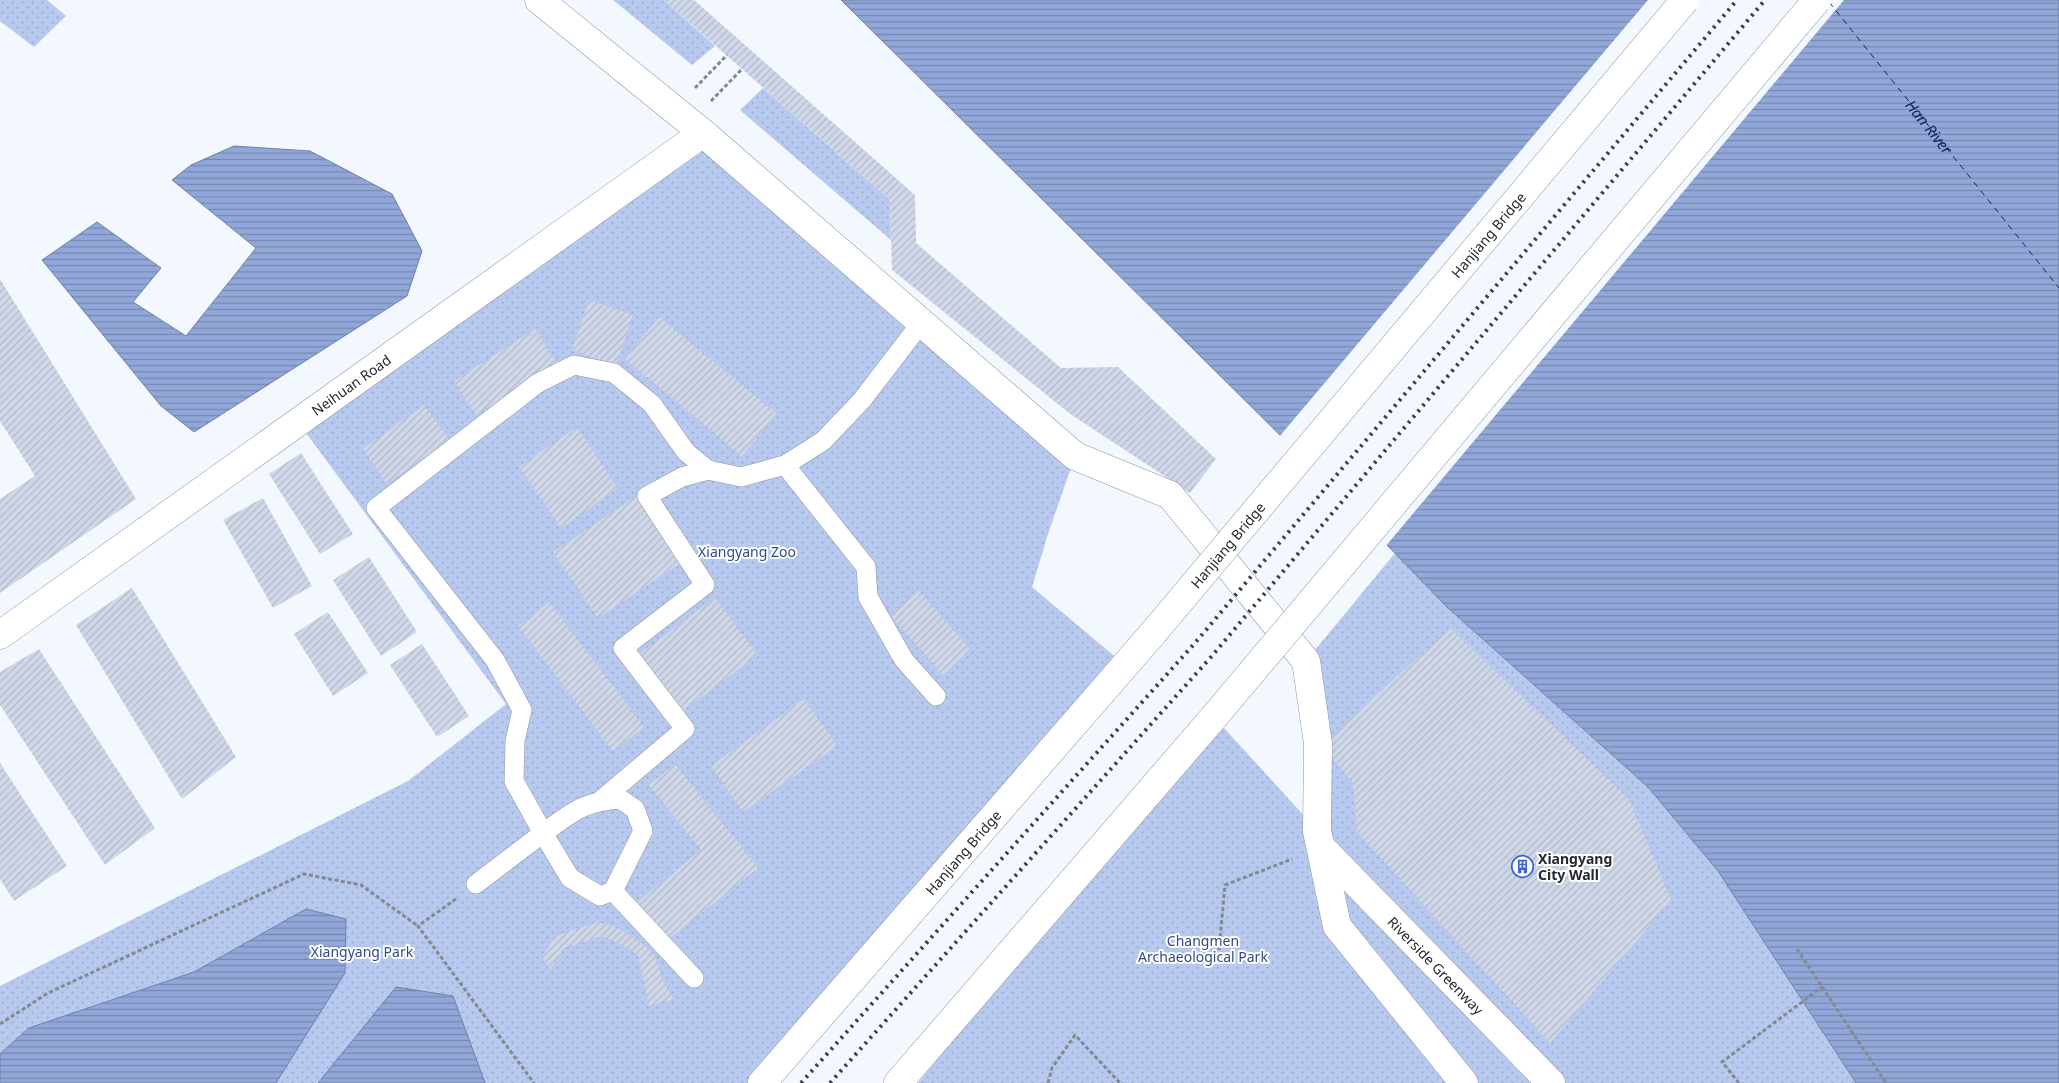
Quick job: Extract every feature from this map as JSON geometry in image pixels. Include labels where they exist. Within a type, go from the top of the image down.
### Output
[{"type":"main road","points":[[539,0],[703,133],[1074,456],[1170,495],[1306,661],[1318,744],[1317,831],[1337,926],[1464,1083]]},
{"type":"main road","name":"Hanjiang Bridge","points":[[762,1083],[1154,632],[1685,0]]},
{"type":"main road","points":[[898,1083],[1214,717],[1817,0]]},
{"type":"main road","name":"Neihuan Road","points":[[0,635],[703,133]]},
{"type":"main road","name":"Riverside Greenway","points":[[1321,847],[1550,1083]]},
{"type":"lane","points":[[600,801],[685,729],[623,648],[705,585],[647,496],[682,477],[708,470],[741,477],[785,465],[823,441],[862,400],[921,322]]},
{"type":"lane","points":[[476,884],[543,834],[581,806],[600,801],[620,799],[635,809],[643,831],[613,891],[600,896],[570,878],[543,834],[514,781],[515,741],[522,710],[494,660],[376,508],[538,383],[574,365],[614,373],[652,404],[686,452],[708,470]]},
{"type":"lane","points":[[785,465],[866,567],[868,597],[904,660],[936,696]]},
{"type":"lane","points":[[613,891],[694,978]]},
{"type":"path","points":[[694,88],[727,55]]},
{"type":"path","points":[[710,102],[742,69]]},
{"type":"path","points":[[1219,950],[1225,885],[1321,847]]},
{"type":"path","points":[[0,1024],[48,993],[304,874],[362,885],[418,926],[534,1083]]},
{"type":"path","points":[[418,926],[476,884]]},
{"type":"path","points":[[1797,949],[1886,1083]]},
{"type":"path","points":[[1739,1083],[1722,1062],[1822,987]]},
{"type":"path","points":[[1048,1083],[1052,1068],[1075,1035],[1120,1083]]},
{"type":"green space","points":[[0,0],[47,0],[66,16],[34,47],[0,21]]},
{"type":"green space","points":[[613,0],[664,0],[715,46],[692,65]]},
{"type":"green space","points":[[763,88],[890,200],[891,240],[740,110]]},
{"type":"green space","name":"Xiangyang Zoo","points":[[703,133],[1075,456],[1032,587],[1125,665],[762,1083],[0,1083],[0,986],[408,781],[506,704],[298,422]]},
{"type":"green space","name":"Changmen Archaeological Park","points":[[1395,553],[1447,607],[1648,787],[1718,871],[1856,1083],[918,1083],[1214,717],[1317,830],[1306,661]]},
{"type":"water","name":"Han River","points":[[841,0],[2059,0],[2059,1083],[1856,1083],[1718,871],[1648,787],[1447,607],[1299,454]]},
{"type":"water","points":[[234,146],[310,151],[392,194],[422,251],[407,296],[194,432],[161,406],[42,260],[97,222],[161,268],[133,302],[186,336],[256,248],[172,180],[191,165]]},
{"type":"water","points":[[306,909],[346,919],[345,973],[276,1083],[0,1083],[0,1054],[29,1028],[194,972]]},
{"type":"water","points":[[396,987],[453,996],[485,1083],[318,1083]]},
{"type":"pier","points":[[1648,0],[1844,0],[1385,547],[1279,437]]},
{"type":"building","points":[[664,0],[694,0],[915,195],[916,243],[1061,368],[1118,367],[1216,459],[1190,493],[1069,413],[892,270],[890,200]]},
{"type":"building","points":[[0,279],[136,499],[0,593],[0,499],[35,476],[0,421]]},
{"type":"building","points":[[589,300],[633,315],[616,365],[572,350]]},
{"type":"building","points":[[659,317],[777,414],[742,456],[625,359]]},
{"type":"building","points":[[535,329],[557,364],[476,415],[454,381]]},
{"type":"building","points":[[424,405],[449,439],[387,484],[363,449]]},
{"type":"building","points":[[577,427],[618,488],[561,528],[519,467]]},
{"type":"building","points":[[301,453],[353,534],[320,554],[269,474]]},
{"type":"building","points":[[638,495],[682,562],[598,618],[553,552]]},
{"type":"building","points":[[263,498],[312,586],[273,608],[223,520]]},
{"type":"building","points":[[369,557],[417,632],[381,656],[333,580]]},
{"type":"building","points":[[132,588],[236,757],[182,799],[76,625]]},
{"type":"building","points":[[918,590],[971,650],[943,675],[890,615]]},
{"type":"building","points":[[715,598],[758,655],[681,712],[639,654]]},
{"type":"building","points":[[549,602],[644,727],[613,751],[518,626]]},
{"type":"building","points":[[328,612],[368,673],[333,696],[294,634]]},
{"type":"building","name":"Xiangyang City Wall","points":[[1450,628],[1629,799],[1671,900],[1550,1043],[1357,832],[1353,784],[1322,745]]},
{"type":"building","points":[[422,644],[469,716],[437,737],[390,665]]},
{"type":"building","points":[[39,649],[155,828],[105,865],[0,705],[0,672]]},
{"type":"building","points":[[804,699],[837,746],[743,812],[711,766]]},
{"type":"building","points":[[0,763],[67,866],[14,901],[0,879]]},
{"type":"building","points":[[675,764],[758,868],[665,942],[635,904],[701,850],[649,785]]},
{"type":"building","points":[[598,922],[620,929],[646,946],[656,957],[662,979],[674,999],[649,1006],[638,955],[619,943],[602,936],[564,948],[550,970],[542,957],[555,936]]},
{"type":"ferry route","points":[[1829,2],[2059,288]]},
{"type":"railway","points":[[801,1083],[1195,643],[1737,0]]},
{"type":"railway","points":[[830,1083],[1211,657],[1765,0]]},
{"type":"place","name":"Xiangyang City Wall","points":[[1522,866]]},
{"type":"park label","name":"Xiangyang Park","points":[[362,951]]}]
